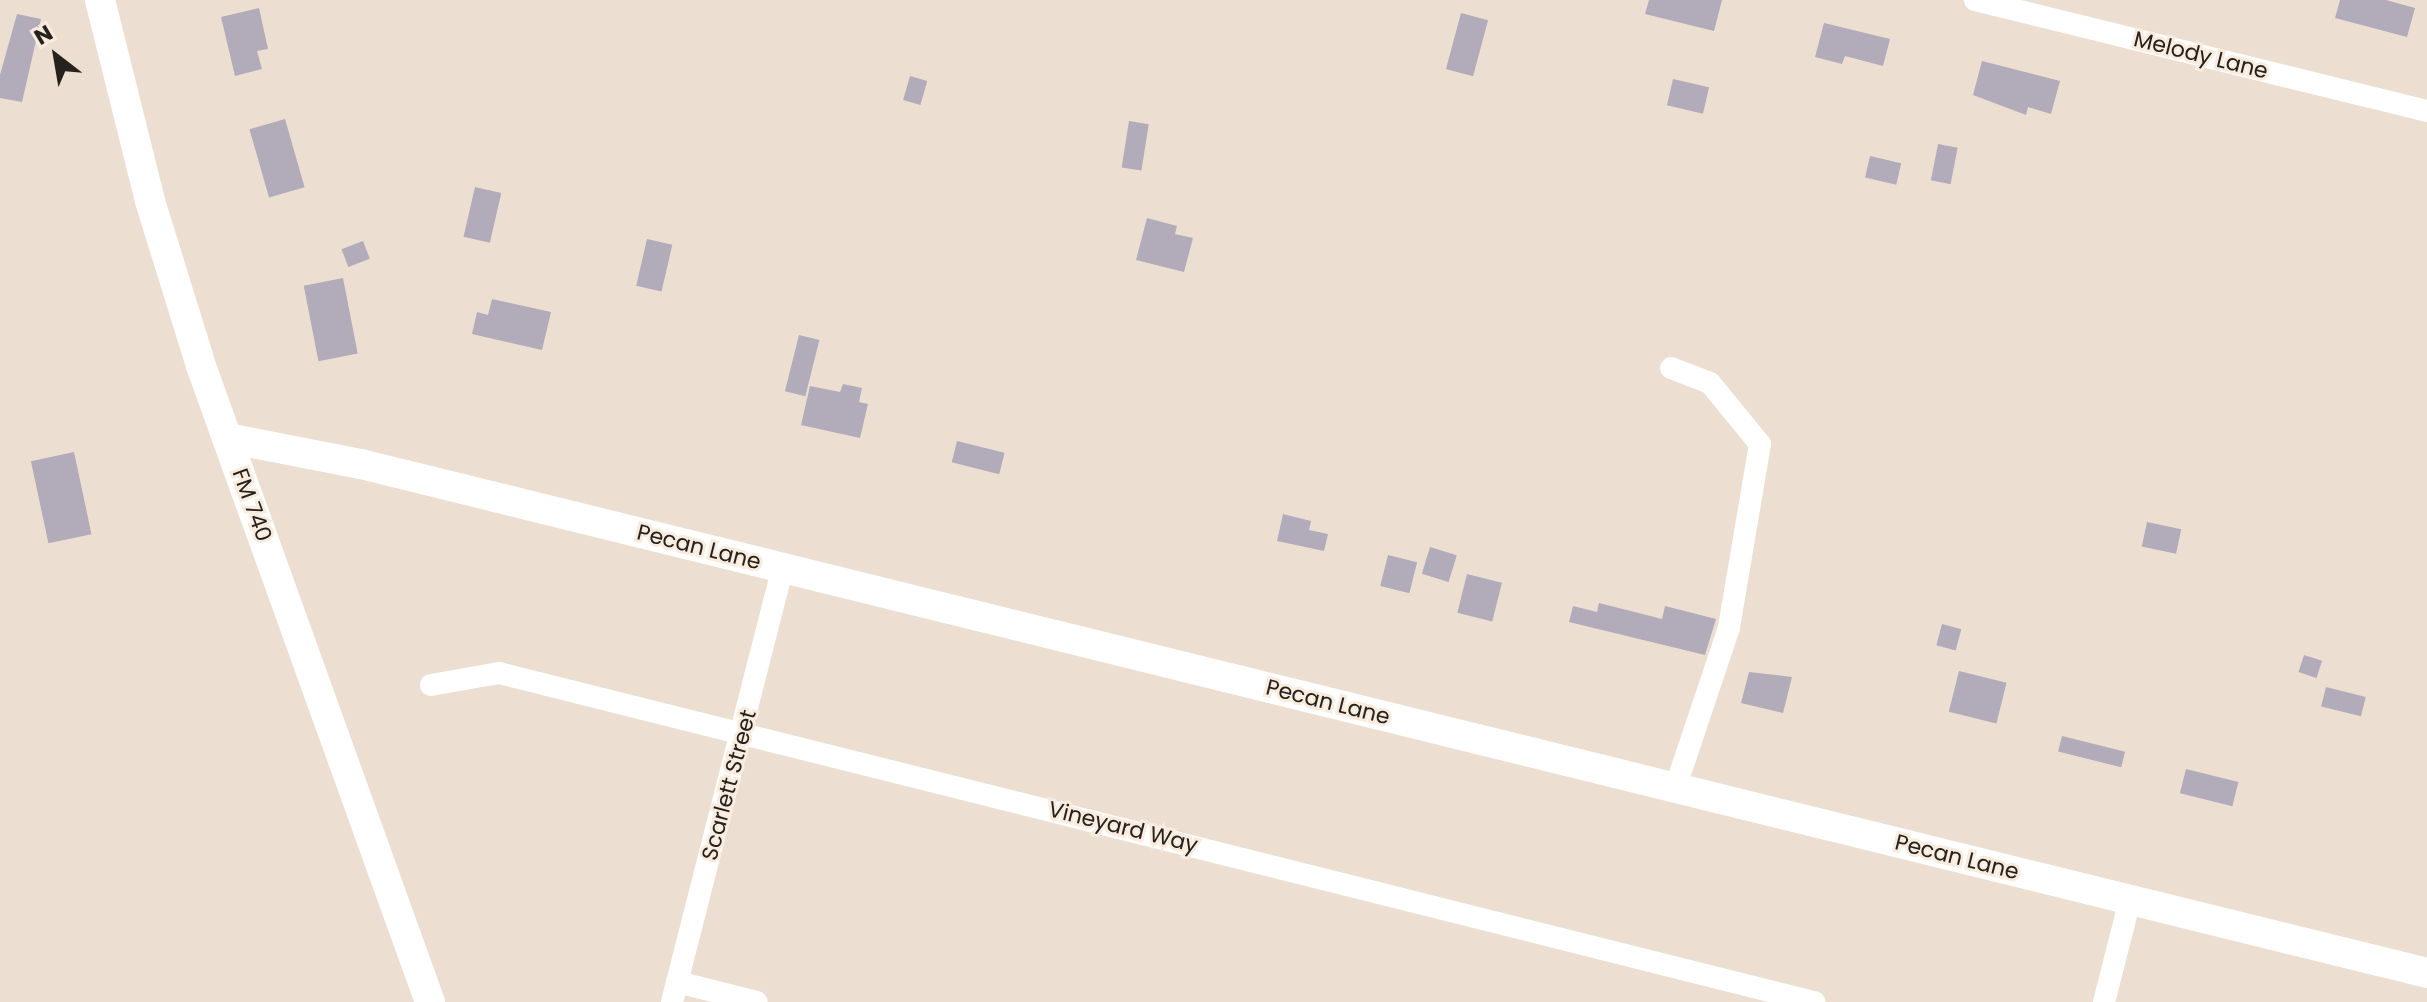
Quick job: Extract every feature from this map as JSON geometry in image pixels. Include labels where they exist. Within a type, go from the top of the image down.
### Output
[{"type":"street","name":"FM 740","points":[[100,0],[150,201],[227,438],[430,1002]]},
{"type":"street","name":"Melody Lane","points":[[1975,0],[2427,111]]},
{"type":"street","points":[[1671,368],[1710,383],[1760,444],[1729,628],[1675,788]]},
{"type":"street","name":"Pecan Lane","points":[[227,438],[361,464],[2427,973]]},
{"type":"street","name":"Scarlett Street","points":[[675,992],[783,568]]},
{"type":"street","name":"Vineyard Way","points":[[431,685],[499,673],[1814,1002]]},
{"type":"street","points":[[2104,1002],[2130,900]]},
{"type":"street","points":[[675,992],[757,1002]]},
{"type":"building","points":[[1649,0],[1722,0],[1714,31],[1645,14]]},
{"type":"building","points":[[2340,0],[2386,0],[2415,8],[2407,37],[2335,18]]},
{"type":"building","points":[[259,8],[268,49],[257,51],[262,69],[235,76],[221,17]]},
{"type":"building","points":[[1461,13],[1488,20],[1473,76],[1446,69]]},
{"type":"building","points":[[17,14],[41,19],[22,102],[0,98],[0,75]]},
{"type":"building","points":[[1824,23],[1890,39],[1883,66],[1845,56],[1842,64],[1815,57]]},
{"type":"building","points":[[1982,61],[2060,81],[2051,114],[2028,107],[2026,115],[1973,95]]},
{"type":"building","points":[[910,76],[927,81],[920,105],[903,100]]},
{"type":"building","points":[[1673,79],[1709,87],[1703,114],[1667,105]]},
{"type":"building","points":[[285,119],[305,187],[269,197],[249,129]]},
{"type":"building","points":[[1129,121],[1149,124],[1141,171],[1122,167]]},
{"type":"building","points":[[1938,144],[1958,148],[1951,184],[1931,180]]},
{"type":"building","points":[[1870,156],[1901,163],[1896,185],[1865,177]]},
{"type":"building","points":[[475,187],[501,193],[490,243],[464,237]]},
{"type":"building","points":[[1147,218],[1177,226],[1175,234],[1193,238],[1184,272],[1136,260]]},
{"type":"building","points":[[647,239],[672,245],[662,292],[636,286]]},
{"type":"building","points":[[363,241],[370,259],[348,267],[342,249]]},
{"type":"building","points":[[343,278],[358,354],[318,361],[304,286]]},
{"type":"building","points":[[492,299],[551,312],[542,350],[472,334],[477,312],[488,315]]},
{"type":"building","points":[[799,335],[819,340],[805,396],[785,391]]},
{"type":"building","points":[[843,384],[862,388],[859,402],[868,404],[860,438],[801,425],[810,386],[840,392]]},
{"type":"building","points":[[957,441],[1005,453],[999,474],[952,462]]},
{"type":"building","points":[[74,452],[91,534],[48,543],[31,461]]},
{"type":"building","points":[[1283,514],[1311,521],[1309,530],[1328,534],[1324,551],[1277,541]]},
{"type":"building","points":[[2147,522],[2181,529],[2176,554],[2142,546]]},
{"type":"building","points":[[1430,547],[1457,555],[1449,582],[1422,574]]},
{"type":"building","points":[[1388,555],[1417,562],[1409,593],[1380,586]]},
{"type":"building","points":[[1467,574],[1502,583],[1492,622],[1457,613]]},
{"type":"building","points":[[1599,603],[1662,619],[1665,606],[1716,619],[1705,655],[1569,622],[1573,606],[1597,612]]},
{"type":"building","points":[[1942,624],[1961,629],[1956,650],[1936,645]]},
{"type":"building","points":[[2304,655],[2322,661],[2317,678],[2298,672]]},
{"type":"building","points":[[1959,671],[2007,683],[1996,724],[1949,712]]},
{"type":"building","points":[[1749,672],[1792,677],[1783,713],[1741,703]]},
{"type":"building","points":[[2326,687],[2366,697],[2361,716],[2321,706]]},
{"type":"building","points":[[2062,736],[2125,752],[2121,767],[2058,752]]},
{"type":"building","points":[[2186,769],[2238,782],[2232,806],[2180,793]]}]
